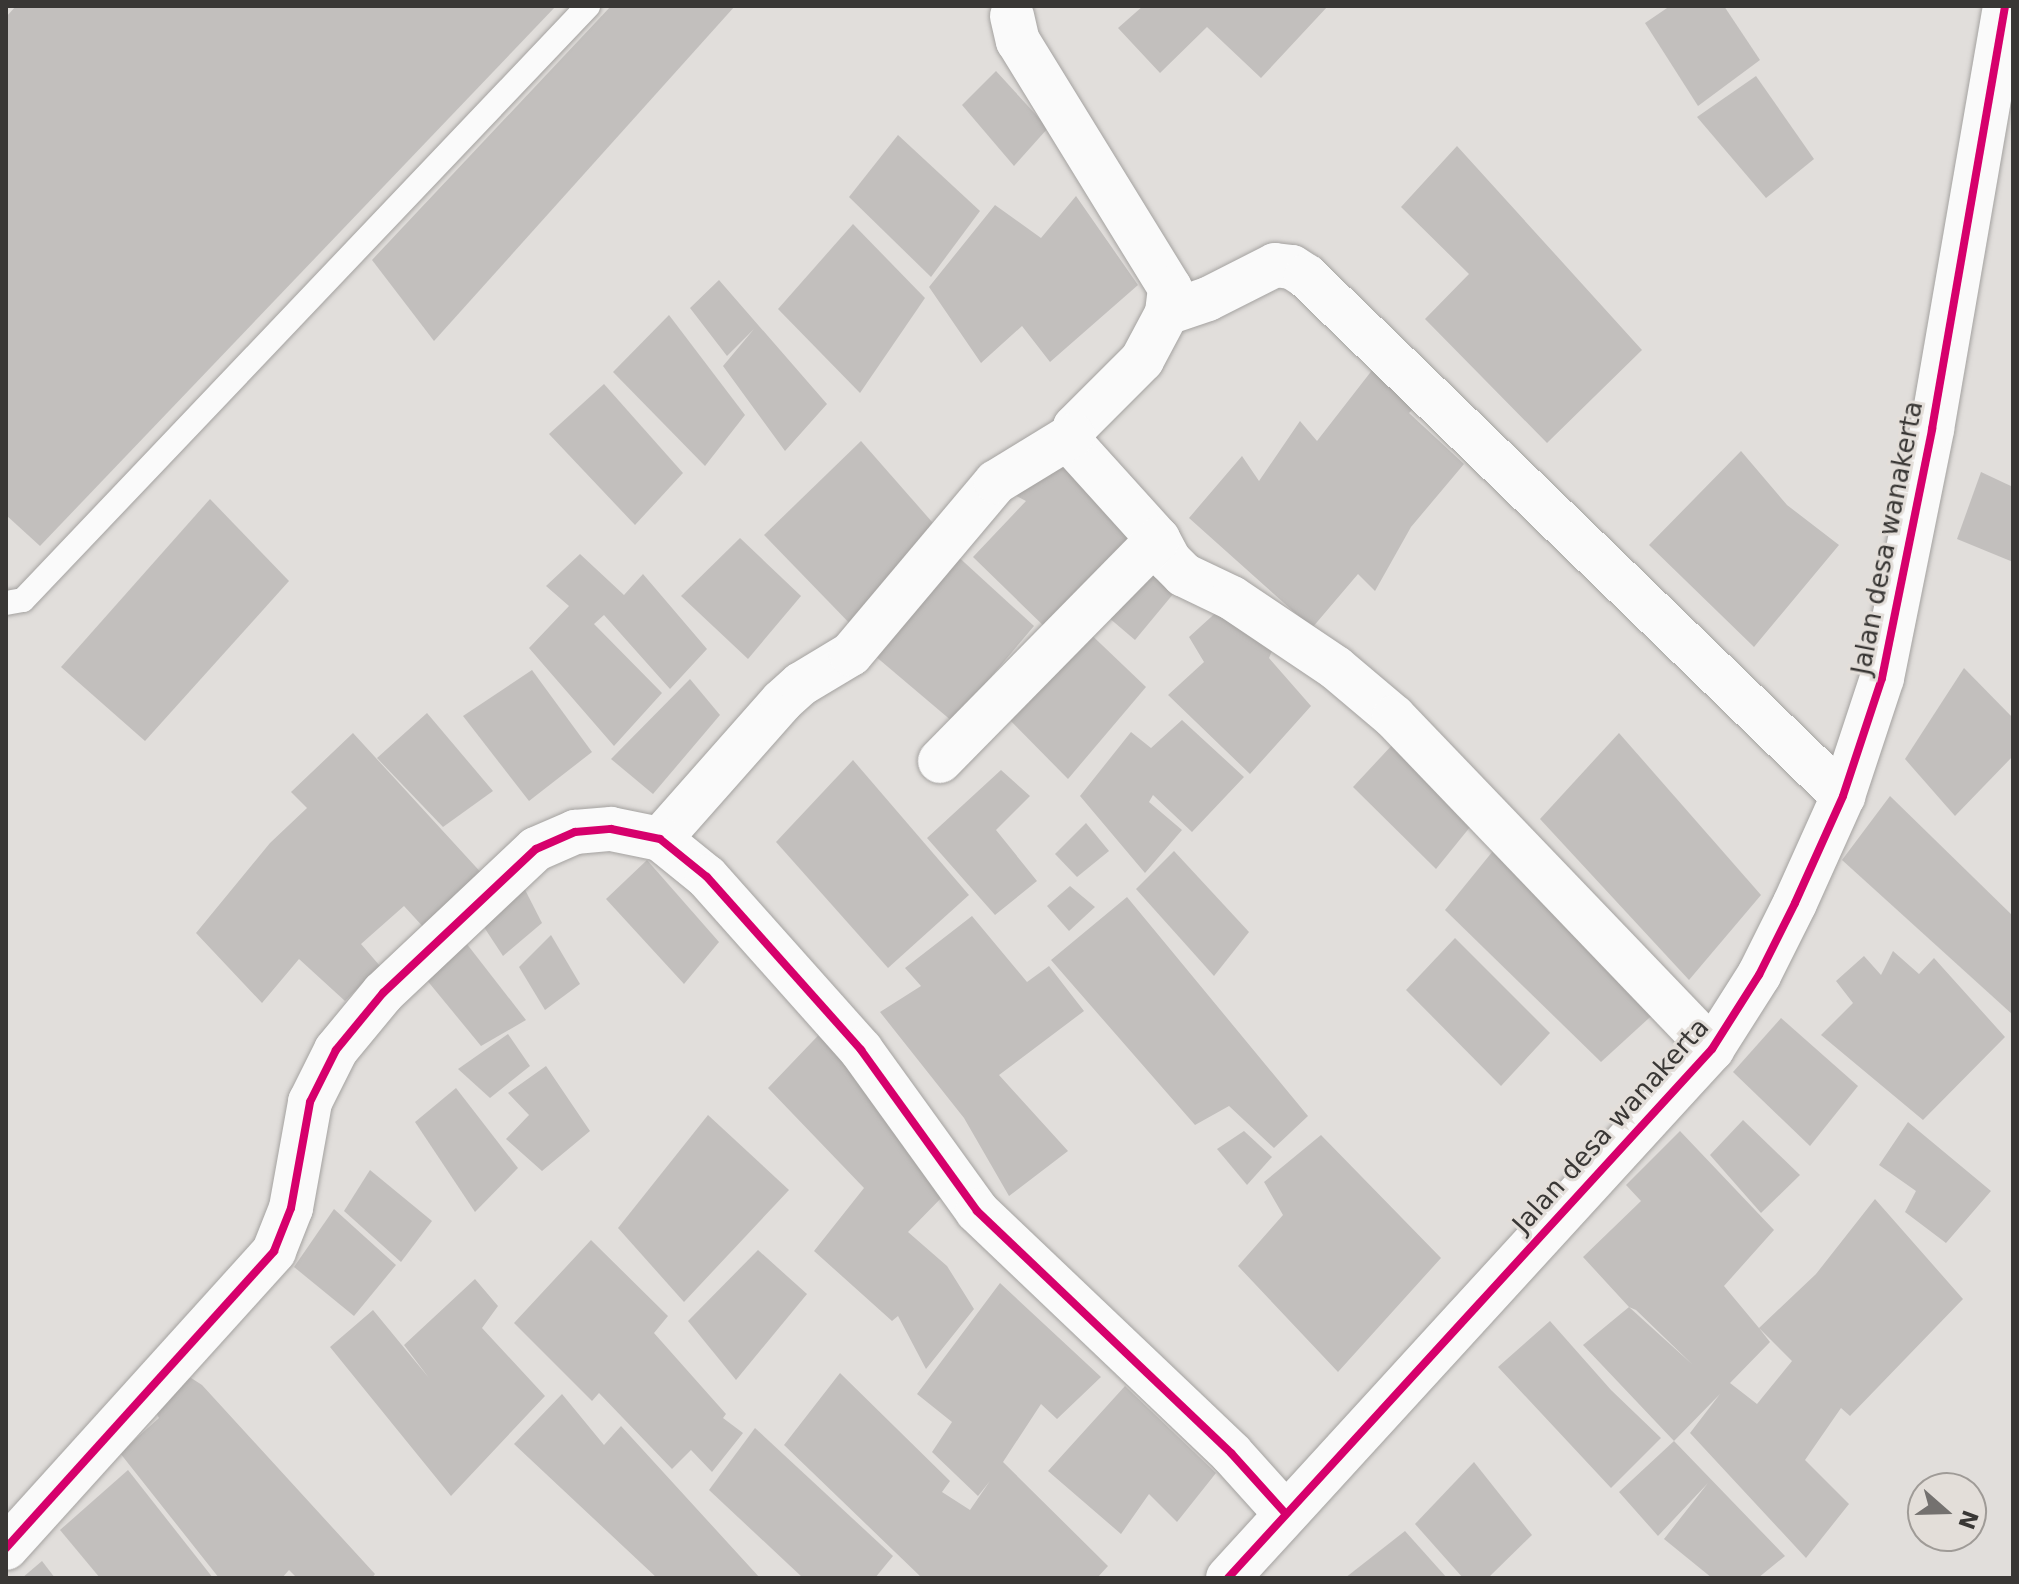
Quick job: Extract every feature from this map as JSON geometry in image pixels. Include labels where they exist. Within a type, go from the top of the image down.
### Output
[{"type":"street","name":"Jalan desa wanakerta","points":[[1228,1578],[1712,1049],[1759,975],[1843,796],[1885,662],[1932,429],[2005,6]]},
{"type":"street","points":[[660,839],[782,701],[801,684],[851,654],[996,482],[1073,435],[1082,420],[1142,360],[1167,313],[1170,288],[1018,41],[1014,11]]},
{"type":"street","points":[[1167,313],[1208,299],[1275,265],[1292,267],[1306,276],[1843,796]]},
{"type":"street","points":[[1073,435],[1073,445],[1083,459],[1158,539],[1169,560],[1184,575],[1232,598],[1336,668],[1394,717],[1712,1049]]},
{"type":"street","points":[[940,761],[1158,539]]},
{"type":"street","points":[[6,1548],[274,1251],[291,1208],[310,1102],[336,1050],[383,993],[536,849],[575,832],[611,829],[660,839],[707,877],[861,1050],[977,1211],[1231,1453],[1286,1514]]},
{"type":"lane","points":[[6,603],[23,600],[588,6]]},
{"type":"building","points":[[16,6],[556,6],[40,546],[6,515],[6,17]]},
{"type":"building","points":[[611,6],[735,6],[434,341],[372,260]]},
{"type":"building","points":[[1143,6],[1328,6],[1261,78],[1207,27],[1160,73],[1118,28]]},
{"type":"building","points":[[1670,6],[1724,6],[1760,60],[1698,106],[1645,23]]},
{"type":"building","points":[[996,71],[1048,128],[1014,166],[962,105]]},
{"type":"building","points":[[1756,76],[1814,159],[1766,198],[1697,117]]},
{"type":"building","points":[[898,135],[980,211],[931,277],[849,197]]},
{"type":"building","points":[[1457,146],[1642,350],[1547,443],[1425,319],[1469,274],[1401,207]]},
{"type":"building","points":[[1076,196],[1138,285],[1050,362],[1022,326],[981,363],[929,287],[995,205],[1041,238]]},
{"type":"building","points":[[853,224],[925,298],[860,393],[778,309]]},
{"type":"building","points":[[719,280],[827,404],[785,451],[723,366],[754,329],[727,356],[690,308]]},
{"type":"building","points":[[669,315],[745,415],[705,466],[613,372]]},
{"type":"building","points":[[1373,369],[1417,405],[1409,413],[1464,464],[1411,527],[1375,591],[1358,574],[1312,628],[1189,518],[1242,456],[1259,481],[1300,421],[1317,441]]},
{"type":"building","points":[[604,384],[683,473],[635,525],[549,434]]},
{"type":"building","points":[[861,441],[940,531],[858,632],[764,535]]},
{"type":"building","points":[[1063,448],[1142,537],[1050,632],[973,557],[1026,501],[1011,493]]},
{"type":"building","points":[[1741,451],[1787,505],[1839,545],[1754,647],[1649,545]]},
{"type":"building","points":[[1981,472],[2013,487],[2013,562],[1957,539]]},
{"type":"building","points":[[210,499],[289,581],[145,741],[61,667]]},
{"type":"building","points":[[740,538],[801,596],[748,659],[681,596]]},
{"type":"building","points":[[953,552],[1034,626],[953,722],[868,650]]},
{"type":"building","points":[[580,554],[624,595],[643,574],[707,649],[670,689],[604,615],[594,624],[662,693],[614,746],[529,648],[569,606],[546,586]]},
{"type":"building","points":[[1145,563],[1174,593],[1135,640],[1101,611]]},
{"type":"building","points":[[1232,598],[1278,637],[1269,658],[1311,706],[1250,774],[1168,695],[1204,662],[1189,637]]},
{"type":"building","points":[[1080,624],[1146,687],[1068,779],[998,708]]},
{"type":"building","points":[[1964,668],[2013,718],[2013,756],[1955,816],[1905,759]]},
{"type":"building","points":[[532,670],[592,752],[529,801],[463,716]]},
{"type":"building","points":[[690,679],[720,715],[653,794],[611,759]]},
{"type":"building","points":[[427,713],[493,791],[443,827],[377,758]]},
{"type":"building","points":[[1182,720],[1244,777],[1192,832],[1153,795],[1149,802],[1182,830],[1145,873],[1080,796],[1131,732],[1151,748]]},
{"type":"building","points":[[1407,729],[1479,816],[1436,869],[1353,787]]},
{"type":"building","points":[[353,733],[486,878],[426,930],[404,906],[361,944],[380,966],[345,1001],[299,959],[262,1003],[196,933],[270,843],[307,808],[291,792]]},
{"type":"building","points":[[1619,733],[1761,895],[1689,980],[1540,819]]},
{"type":"building","points":[[853,760],[969,895],[888,968],[776,842]]},
{"type":"building","points":[[1001,770],[1030,796],[996,830],[1037,881],[995,915],[927,838]]},
{"type":"building","points":[[1890,796],[2013,916],[2013,1015],[1842,860]]},
{"type":"building","points":[[1086,823],[1109,851],[1077,877],[1055,854]]},
{"type":"building","points":[[1497,846],[1660,1008],[1601,1062],[1445,910]]},
{"type":"building","points":[[1174,851],[1249,932],[1214,976],[1136,889]]},
{"type":"building","points":[[647,860],[719,942],[684,984],[606,899]]},
{"type":"building","points":[[519,878],[542,923],[503,956],[476,915]]},
{"type":"building","points":[[1070,886],[1095,907],[1069,931],[1047,906]]},
{"type":"building","points":[[1127,897],[1308,1116],[1274,1148],[1229,1106],[1195,1125],[1051,960]]},
{"type":"building","points":[[972,916],[1027,982],[1049,966],[1084,1011],[999,1075],[1068,1151],[1009,1196],[964,1118],[880,1012],[921,986],[905,968]]},
{"type":"building","points":[[551,935],[580,984],[545,1010],[519,967]]},
{"type":"building","points":[[1455,938],[1550,1033],[1501,1086],[1406,990]]},
{"type":"building","points":[[463,939],[526,1020],[481,1046],[421,973]]},
{"type":"building","points":[[1893,951],[1919,974],[1934,958],[2005,1037],[1923,1120],[1821,1035],[1853,1003],[1836,981],[1864,956],[1881,975]]},
{"type":"building","points":[[1781,1018],[1858,1086],[1810,1146],[1733,1072]]},
{"type":"building","points":[[833,1020],[947,1192],[908,1232],[947,1266],[974,1309],[926,1369],[898,1316],[892,1321],[814,1251],[864,1188],[768,1088]]},
{"type":"building","points":[[508,1034],[530,1066],[490,1098],[458,1069]]},
{"type":"building","points":[[546,1066],[590,1131],[542,1171],[506,1139],[529,1115],[508,1093]]},
{"type":"building","points":[[456,1088],[518,1168],[475,1212],[415,1122]]},
{"type":"building","points":[[708,1115],[789,1190],[684,1302],[618,1228]]},
{"type":"building","points":[[1743,1120],[1800,1175],[1761,1213],[1710,1155]]},
{"type":"building","points":[[1908,1122],[1991,1191],[1946,1243],[1905,1212],[1916,1191],[1879,1165]]},
{"type":"building","points":[[1244,1131],[1272,1157],[1247,1185],[1217,1149]]},
{"type":"building","points":[[1680,1131],[1774,1230],[1724,1286],[1759,1328],[1816,1274],[1875,1199],[1963,1299],[1850,1416],[1841,1408],[1805,1460],[1849,1504],[1806,1558],[1690,1433],[1720,1394],[1674,1441],[1583,1345],[1629,1307],[1583,1257],[1641,1201],[1626,1185]],"holes":[[[1629,1307],[1636,1310],[1693,1365]],[[1759,1328],[1792,1361],[1757,1404],[1730,1383],[1770,1342]]]},
{"type":"building","points":[[1321,1135],[1441,1258],[1338,1372],[1238,1266],[1283,1215],[1264,1182]]},
{"type":"building","points":[[370,1170],[432,1221],[401,1262],[344,1211]]},
{"type":"building","points":[[334,1209],[396,1265],[354,1316],[294,1267]]},
{"type":"building","points":[[591,1240],[668,1316],[654,1333],[726,1414],[723,1418],[743,1433],[712,1472],[691,1450],[672,1469],[599,1393],[592,1401],[514,1323]]},
{"type":"building","points":[[758,1250],[807,1294],[736,1380],[688,1321]]},
{"type":"building","points":[[475,1279],[498,1306],[482,1328],[545,1396],[451,1496],[330,1347],[373,1310],[429,1378],[404,1345]]},
{"type":"building","points":[[1000,1283],[1101,1377],[1057,1419],[1041,1404],[1003,1462],[1108,1566],[1097,1578],[922,1578],[784,1445],[840,1373],[950,1481],[942,1492],[970,1510],[990,1481],[978,1496],[932,1452],[952,1422],[917,1394]]},
{"type":"building","points":[[1550,1321],[1611,1390],[1661,1438],[1611,1488],[1498,1367]]},
{"type":"building","points":[[185,1374],[202,1385],[375,1574],[372,1578],[297,1578],[289,1570],[282,1578],[219,1578],[120,1453],[159,1418],[151,1403]]},
{"type":"building","points":[[1125,1386],[1216,1473],[1177,1522],[1149,1494],[1121,1534],[1048,1471]]},
{"type":"building","points":[[562,1394],[604,1445],[621,1426],[760,1578],[657,1578],[514,1444]]},
{"type":"building","points":[[755,1428],[893,1556],[875,1578],[803,1578],[709,1490]]},
{"type":"building","points":[[1674,1441],[1785,1556],[1758,1578],[1712,1578],[1664,1539],[1708,1483],[1658,1536],[1619,1492]]},
{"type":"building","points":[[1474,1462],[1532,1535],[1488,1578],[1463,1578],[1415,1524]]},
{"type":"building","points":[[128,1470],[213,1578],[100,1578],[60,1530]]},
{"type":"building","points":[[1405,1531],[1447,1578],[1345,1578]]},
{"type":"building","points":[[42,1561],[55,1578],[22,1578]]},
{"type":"cycle path","points":[[1228,1578],[1712,1049],[1759,975],[1795,903],[1843,796],[1882,678],[1932,429],[2005,6]]},
{"type":"cycle path","points":[[6,1548],[274,1251],[291,1208],[310,1102],[336,1050],[383,993],[536,849],[575,832],[611,829],[660,839],[707,877],[861,1050],[977,1211],[1231,1453],[1286,1514]]}]
